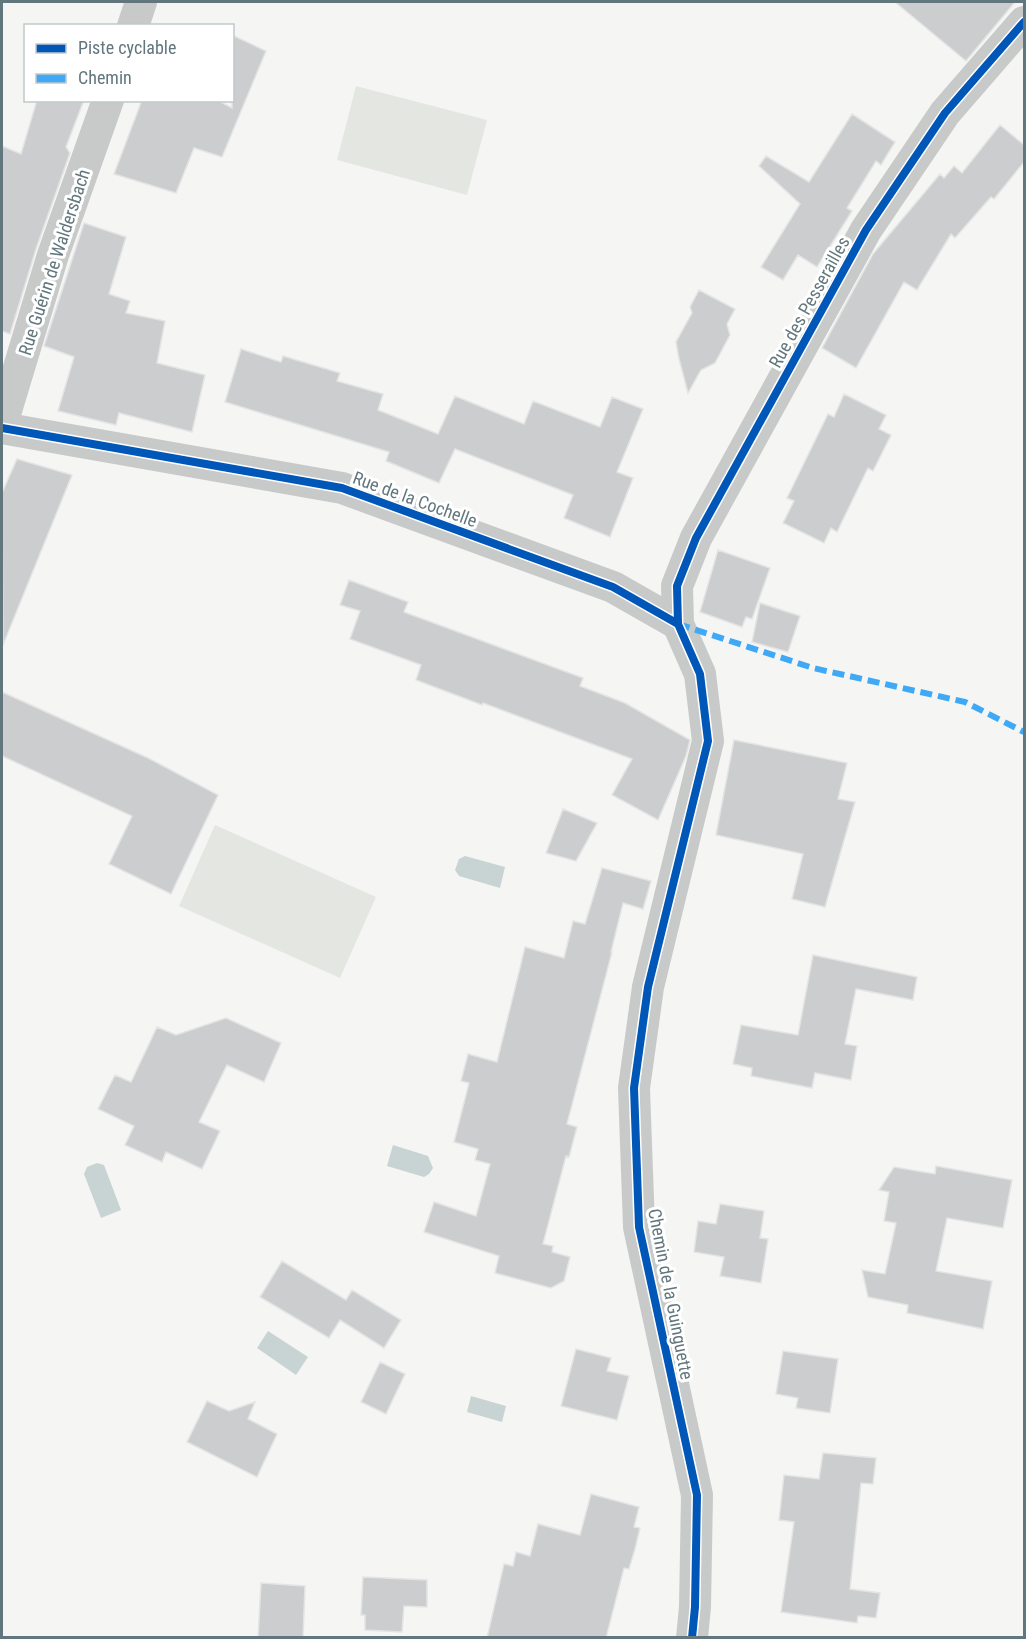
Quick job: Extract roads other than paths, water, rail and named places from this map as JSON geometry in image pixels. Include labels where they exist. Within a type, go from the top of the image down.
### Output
[{"type":"street","points":[[134,24],[141,2]]},
{"type":"street","name":"Rue des Pesserailles","points":[[678,624],[677,586],[696,538],[866,230],[945,113],[1024,22]]},
{"type":"street","name":"Rue Guérin de Waldersbach","points":[[2,426],[53,255],[107,102]]},
{"type":"street","name":"Rue de la Cochelle","points":[[2,426],[342,488],[613,587],[678,624]]},
{"type":"street","name":"Chemin de la Guinguette","points":[[678,624],[700,674],[708,741],[648,987],[634,1088],[639,1227],[697,1495],[695,1607],[692,1638]]}]
